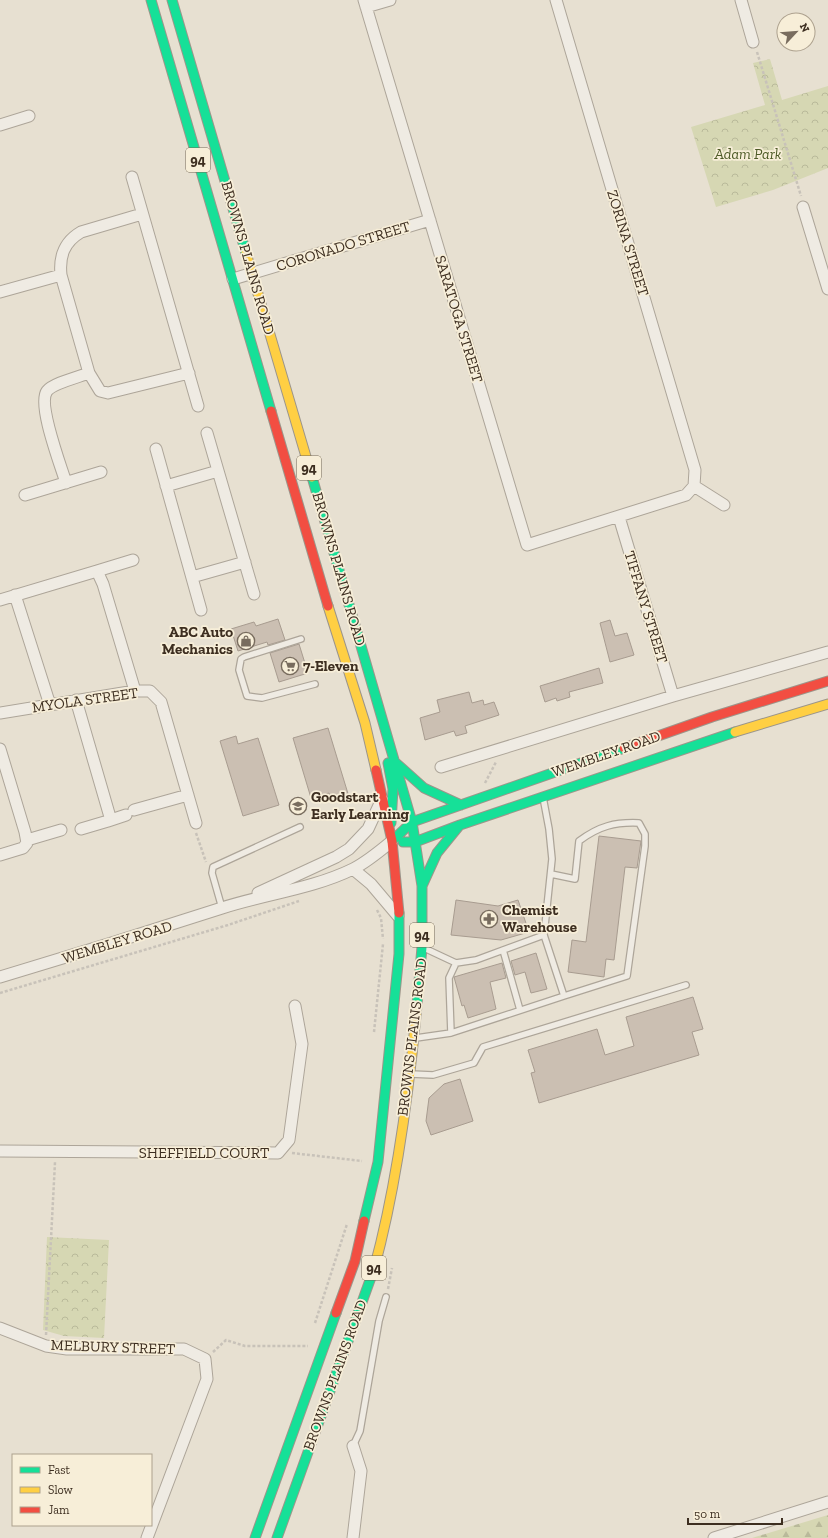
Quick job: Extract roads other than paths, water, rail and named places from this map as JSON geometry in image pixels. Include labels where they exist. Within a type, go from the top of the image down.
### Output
[{"type":"main road","name":"BROWNS PLAINS ROAD","points":[[151,0],[327,602],[365,723],[392,841],[400,918],[399,954],[378,1162],[367,1215],[355,1260],[255,1538]]},
{"type":"main road","name":"BROWNS PLAINS ROAD","points":[[172,0],[396,763],[412,822],[422,886],[422,947],[414,1038],[393,1189],[386,1226],[374,1270],[277,1538]]},
{"type":"main road","name":"WEMBLEY ROAD","points":[[392,841],[412,822],[712,717],[828,680]]},
{"type":"main road","name":"WEMBLEY ROAD","points":[[392,841],[415,842],[460,825],[717,737],[828,704]]},
{"type":"main road","points":[[382,717],[382,738],[393,789],[392,841]]},
{"type":"main road","points":[[396,763],[424,788],[461,804]]},
{"type":"main road","points":[[422,886],[437,853],[460,825]]},
{"type":"street","points":[[365,4],[390,0]]},
{"type":"street","name":"ZORINA STREET","points":[[556,0],[695,470],[694,486]]},
{"type":"street","points":[[741,0],[753,42]]},
{"type":"street","name":"SARATOGA STREET","points":[[365,4],[526,545],[620,517]]},
{"type":"street","points":[[0,125],[29,116]]},
{"type":"street","points":[[132,177],[198,406]]},
{"type":"street","points":[[803,207],[828,289]]},
{"type":"street","points":[[142,214],[81,232],[72,238],[64,249],[60,263],[61,275],[89,374],[100,391],[108,393],[189,373]]},
{"type":"street","name":"CORONADO STREET","points":[[233,279],[430,220]]},
{"type":"street","points":[[0,292],[61,275]]},
{"type":"street","points":[[66,483],[44,413],[43,400],[46,391],[54,386],[89,374]]},
{"type":"street","points":[[207,432],[254,594]]},
{"type":"street","points":[[156,449],[201,610]]},
{"type":"street","points":[[166,486],[218,471]]},
{"type":"street","points":[[25,495],[101,472]]},
{"type":"street","points":[[620,517],[686,495],[694,486],[724,505]]},
{"type":"street","name":"TIFFANY STREET","points":[[620,517],[673,696]]},
{"type":"street","points":[[0,600],[133,560]]},
{"type":"street","points":[[192,577],[245,562]]},
{"type":"street","points":[[97,571],[135,691]]},
{"type":"street","points":[[16,595],[50,705]]},
{"type":"street","points":[[441,767],[673,696],[828,652]]},
{"type":"street","name":"MYOLA STREET","points":[[0,713],[135,691],[150,692],[161,702],[196,823]]},
{"type":"street","points":[[76,700],[108,806],[110,817],[108,821]]},
{"type":"street","points":[[0,749],[27,840],[27,843],[23,848],[0,855]]},
{"type":"street","points":[[81,829],[108,821],[130,812],[188,795]]},
{"type":"street","name":"WEMBLEY ROAD","points":[[234,904],[336,858],[349,849],[368,830],[382,799]]},
{"type":"street","points":[[27,840],[61,830]]},
{"type":"street","name":"WEMBLEY ROAD","points":[[0,977],[143,935],[234,904],[307,885],[353,869],[376,854],[392,841]]},
{"type":"street","points":[[353,869],[371,884],[400,918]]},
{"type":"street","name":"SHEFFIELD COURT","points":[[0,1151],[278,1153],[289,1140],[302,1044],[295,1006]]},
{"type":"street","name":"MELBURY STREET","points":[[0,1328],[46,1346],[67,1349],[184,1349],[205,1359],[207,1380],[152,1525]]},
{"type":"street","points":[[352,1446],[361,1471],[353,1538]]},
{"type":"street","points":[[714,1538],[828,1502]]},
{"type":"street","name":"MELBURY STREET","points":[[147,1538],[152,1526]]},
{"type":"lane","points":[[301,639],[241,659],[239,670],[247,696],[262,698],[315,684]]},
{"type":"lane","points":[[543,797],[552,847],[551,874],[544,935],[564,996]]},
{"type":"lane","points":[[414,1038],[451,1033],[627,976],[646,846],[645,834],[639,823],[618,822],[592,831],[580,841],[575,879],[551,874]]},
{"type":"lane","points":[[222,908],[212,873],[213,867],[300,827]]},
{"type":"lane","points":[[422,947],[456,963],[476,960],[544,935]]},
{"type":"lane","points":[[503,950],[520,1010]]},
{"type":"lane","points":[[451,1033],[449,978],[456,963]]},
{"type":"lane","points":[[409,1074],[432,1075],[474,1063],[483,1047],[686,985]]},
{"type":"lane","points":[[352,1446],[360,1431],[379,1321],[386,1297]]},
{"type":"place","name":"ABC Auto Mechanics","points":[[246,641]]},
{"type":"place","name":"7-Eleven","points":[[290,666]]},
{"type":"place","name":"Goodstart Early Learning","points":[[298,806]]},
{"type":"place","name":"Chemist Warehouse","points":[[489,919]]},
{"type":"park label","name":"Adam Park","points":[[748,154]]}]
